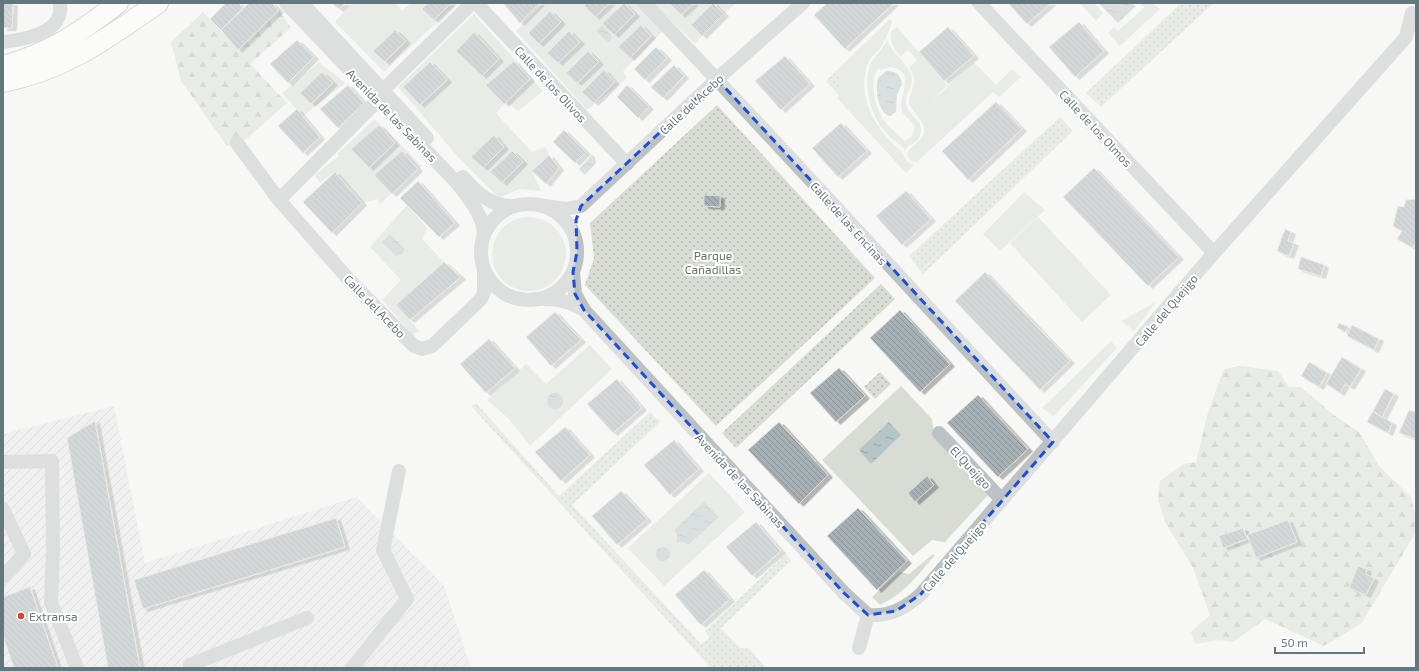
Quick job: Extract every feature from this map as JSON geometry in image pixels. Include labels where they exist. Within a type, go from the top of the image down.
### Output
[{"type":"main road","points":[[3,66],[28,58],[58,45],[84,29],[118,3]]},
{"type":"main road","points":[[3,82],[38,74],[82,55],[158,3]]},
{"type":"street","points":[[3,42],[33,36],[54,26],[59,16],[60,3]]},
{"type":"street","name":"Avenida de las Sabinas","points":[[286,3],[475,190],[495,203],[514,206]]},
{"type":"street","name":"Avenida de las Sabinas","points":[[302,3],[468,196],[482,223],[484,236]]},
{"type":"street","points":[[279,200],[380,95],[472,3]]},
{"type":"street","name":"Calle de los Olivos","points":[[476,3],[627,164]]},
{"type":"street","name":"Calle de las Encinas","points":[[644,3],[717,79],[1053,442]]},
{"type":"street","name":"Calle del Acebo","points":[[581,206],[717,79],[803,3]]},
{"type":"street","name":"Calle de los Olmos","points":[[979,3],[1214,253]]},
{"type":"street","name":"Calle del Quejigo","points":[[868,614],[886,614],[906,607],[921,594],[1214,253],[1406,37],[1412,13]]},
{"type":"street","name":"Calle del Acebo","points":[[237,143],[279,200],[351,282],[414,346],[422,349],[432,346],[481,299]]},
{"type":"street","points":[[538,205],[559,214],[569,225],[575,238]]},
{"type":"street","points":[[481,299],[484,292],[484,269],[481,256],[484,236],[493,218],[514,206],[538,205],[566,210],[581,206]]},
{"type":"street","points":[[481,299],[495,295],[528,301],[542,299],[562,288],[573,272],[577,252],[575,238],[576,220],[581,206]]},
{"type":"street","points":[[484,269],[495,286],[513,298]]},
{"type":"street","name":"Avenida de las Sabinas","points":[[573,272],[575,294],[584,310],[844,592],[868,614]]},
{"type":"street","name":"Avenida de las Sabinas","points":[[542,299],[564,300],[584,310]]},
{"type":"street","name":"El Quejigo","points":[[939,433],[1002,500]]},
{"type":"street","points":[[3,462],[52,461],[53,551],[51,602],[77,668]]},
{"type":"street","points":[[352,668],[407,598],[383,550],[399,471]]},
{"type":"street","points":[[3,508],[24,554],[3,577]]},
{"type":"street","points":[[859,648],[868,614]]},
{"type":"street","points":[[191,668],[190,665],[307,618]]},
{"type":"highlighted area","points":[[717,79],[1053,442],[921,594],[896,611],[868,615],[844,593],[584,310],[575,294],[573,272],[577,252],[576,220],[581,206]]},
{"type":"shaded area","points":[[114,406],[145,563],[357,497],[444,586],[471,668],[3,668],[3,434]]},
{"type":"green space","points":[[352,3],[395,3],[402,11],[411,3],[457,3],[384,72],[335,22]]},
{"type":"green space","points":[[544,3],[637,3],[663,31],[623,71],[627,78],[587,110],[516,31]]},
{"type":"green space","points":[[652,3],[736,3],[695,43]]},
{"type":"green space","points":[[1080,3],[1094,3],[1103,13],[1096,21]]},
{"type":"green space","points":[[1139,3],[1152,3],[1160,9],[1120,46],[1108,33],[1114,27],[1118,31],[1145,7]]},
{"type":"green space","points":[[1181,3],[1214,3],[1101,107],[1086,93]]},
{"type":"green space","points":[[279,10],[291,28],[250,64],[287,103],[242,143],[227,146],[181,81],[171,42],[203,12],[238,49]]},
{"type":"green space","points":[[474,14],[543,91],[518,111],[506,102],[496,113],[532,152],[546,147],[549,155],[532,171],[541,191],[519,189],[499,198],[459,158],[398,87]]},
{"type":"green space","points":[[890,19],[892,22],[884,41],[880,49],[869,61],[865,72],[865,96],[880,129],[898,148],[908,162],[914,165],[906,173],[837,98],[840,92],[841,84],[836,71]]},
{"type":"green space","points":[[897,27],[947,85],[931,102],[974,62],[996,85],[1012,69],[1021,77],[999,97],[993,92],[917,162],[910,160],[907,154],[920,140],[924,130],[921,121],[909,103],[914,85],[914,76],[909,68],[917,60],[908,50],[900,57],[895,50],[891,41],[891,33]]},
{"type":"green space","points":[[887,40],[889,45],[912,76],[906,102],[909,111],[921,127],[921,133],[918,140],[907,147],[905,151],[881,127],[873,111],[868,92],[867,83],[870,65]],"holes":[[[890,67],[899,70],[905,79],[901,104],[902,111],[913,123],[915,128],[912,136],[905,141],[885,122],[882,117],[876,103],[873,87],[875,73],[879,68],[880,70]]]},
{"type":"green space","points":[[319,62],[345,83],[303,116],[282,93]]},
{"type":"green space","points":[[836,71],[841,83],[839,95],[826,81]]},
{"type":"green space","name":"Parque Cañadillas","points":[[717,105],[875,278],[716,426],[585,285],[594,258],[590,223]]},
{"type":"green space","points":[[1060,117],[1073,131],[923,274],[909,256]]},
{"type":"green space","points":[[375,119],[422,166],[380,204],[377,199],[362,203],[335,172],[320,182],[314,175],[339,156],[337,154]]},
{"type":"green space","points":[[1024,192],[1045,210],[1000,251],[983,234]]},
{"type":"green space","points":[[407,205],[427,228],[422,239],[444,262],[397,305],[420,332],[412,334],[382,300],[401,280],[370,247]]},
{"type":"green space","points":[[529,217],[543,220],[555,228],[563,240],[566,254],[563,268],[555,280],[543,288],[529,291],[515,288],[503,280],[495,268],[492,254],[495,240],[503,228],[515,220]]},
{"type":"green space","points":[[1038,217],[1111,295],[1082,322],[1010,243]]},
{"type":"green space","points":[[881,284],[895,299],[736,448],[722,433]]},
{"type":"green space","points":[[1156,302],[1134,331],[1121,321]]},
{"type":"green space","points":[[1111,341],[1117,348],[1054,416],[1042,408]]},
{"type":"green space","points":[[590,345],[612,369],[530,446],[509,419],[487,400],[526,364],[546,384]]},
{"type":"green space","points":[[1241,366],[1278,371],[1289,387],[1301,387],[1335,416],[1359,432],[1380,467],[1411,497],[1416,518],[1416,532],[1362,623],[1324,646],[1265,619],[1233,642],[1219,640],[1195,644],[1191,632],[1210,615],[1193,568],[1165,522],[1158,499],[1160,481],[1183,464],[1196,462],[1208,412],[1224,369]]},
{"type":"green space","points":[[880,372],[891,384],[875,399],[864,387]]},
{"type":"green space","points":[[901,386],[932,419],[934,435],[988,495],[945,542],[932,540],[913,556],[822,460]]},
{"type":"green space","points":[[476,403],[559,496],[650,412],[660,422],[572,505],[701,644],[710,638],[705,631],[786,554],[791,561],[721,628],[740,648],[749,648],[766,668],[711,668],[471,406]]},
{"type":"green space","points":[[709,473],[745,512],[664,586],[628,548]]},
{"type":"green space","points":[[933,554],[935,555],[916,577],[889,601],[880,605],[872,597],[899,572],[909,574]]},
{"type":"water","points":[[1099,3],[1131,3],[1136,6],[1118,23]]},
{"type":"water","points":[[602,25],[611,34],[612,39],[608,42],[596,31]]},
{"type":"water","points":[[886,71],[897,74],[902,84],[897,95],[896,112],[890,116],[886,114],[880,106],[877,94],[878,78]]},
{"type":"water","points":[[592,155],[595,157],[596,163],[585,175],[579,169]]},
{"type":"water","points":[[390,234],[405,249],[402,255],[398,254],[397,257],[382,242]]},
{"type":"water","points":[[552,393],[558,393],[563,398],[561,407],[558,409],[552,409],[547,404],[547,398]]},
{"type":"water","points":[[889,422],[901,435],[871,464],[859,450]]},
{"type":"water","points":[[704,502],[719,517],[688,545],[685,542],[677,542],[677,534],[674,530]]},
{"type":"water","points":[[663,547],[668,549],[670,554],[668,559],[663,561],[658,559],[656,554],[658,549]]},
{"type":"building","points":[[3,3],[13,3],[12,28],[3,28]]},
{"type":"building","points":[[226,3],[238,3],[243,8],[221,30],[210,19]]},
{"type":"building","points":[[249,3],[272,3],[279,10],[238,50],[221,30]]},
{"type":"building","points":[[332,3],[345,3],[339,9]]},
{"type":"building","points":[[428,3],[451,3],[434,20],[422,9]]},
{"type":"building","points":[[503,3],[540,3],[520,23]]},
{"type":"building","points":[[587,3],[610,3],[595,17],[584,6]]},
{"type":"building","points":[[624,3],[635,14],[614,35],[602,24]]},
{"type":"building","points":[[694,3],[681,15],[670,4]]},
{"type":"building","points":[[713,3],[724,14],[702,36],[691,25]]},
{"type":"building","points":[[827,3],[894,3],[845,49],[814,15]]},
{"type":"building","points":[[1008,3],[1051,3],[1027,24]]},
{"type":"building","points":[[550,11],[561,22],[539,44],[528,33]]},
{"type":"building","points":[[1079,22],[1104,51],[1075,77],[1049,47]]},
{"type":"building","points":[[641,25],[651,36],[630,58],[618,47]]},
{"type":"building","points":[[948,27],[974,56],[944,81],[919,52]]},
{"type":"building","points":[[395,30],[406,41],[385,62],[373,51]]},
{"type":"building","points":[[569,31],[580,42],[558,63],[547,53]]},
{"type":"building","points":[[474,32],[499,59],[482,76],[456,51]]},
{"type":"building","points":[[297,40],[314,57],[288,83],[270,64]]},
{"type":"building","points":[[656,47],[667,58],[645,80],[634,69]]},
{"type":"building","points":[[588,51],[599,62],[577,83],[566,73]]},
{"type":"building","points":[[785,56],[810,84],[781,110],[755,81]]},
{"type":"building","points":[[514,61],[530,79],[504,104],[486,85]]},
{"type":"building","points":[[430,62],[447,80],[420,105],[403,87]]},
{"type":"building","points":[[674,65],[684,76],[663,98],[651,87]]},
{"type":"building","points":[[604,70],[615,82],[594,103],[582,92]]},
{"type":"building","points":[[322,72],[333,83],[311,104],[300,93]]},
{"type":"building","points":[[348,85],[364,103],[338,128],[320,109]]},
{"type":"building","points":[[627,85],[649,107],[638,118],[617,97]]},
{"type":"building","points":[[996,102],[1022,129],[968,180],[942,151]]},
{"type":"building","points":[[297,109],[320,137],[303,153],[278,126]]},
{"type":"building","points":[[841,123],[867,151],[838,177],[812,148]]},
{"type":"building","points":[[379,125],[395,143],[369,168],[351,149]]},
{"type":"building","points":[[564,130],[586,152],[575,163],[553,142]]},
{"type":"building","points":[[494,135],[504,147],[483,168],[471,157]]},
{"type":"building","points":[[402,151],[418,169],[392,194],[374,175]]},
{"type":"building","points":[[512,151],[523,162],[502,183],[490,172]]},
{"type":"building","points":[[549,155],[559,168],[546,184],[532,171]]},
{"type":"building","points":[[1094,168],[1179,257],[1148,286],[1063,197]]},
{"type":"building","points":[[335,172],[362,203],[332,233],[303,202]]},
{"type":"building","points":[[418,181],[455,223],[439,237],[400,198]]},
{"type":"building","points":[[906,191],[931,219],[902,245],[876,216]]},
{"type":"building","points":[[704,195],[720,196],[720,207],[704,206]]},
{"type":"building","points":[[1416,199],[1416,242],[1413,248],[1397,239],[1402,231],[1393,226],[1398,206],[1404,207],[1406,200]]},
{"type":"building","points":[[1285,229],[1291,232],[1288,241],[1294,243],[1289,256],[1277,251]]},
{"type":"building","points":[[1301,257],[1324,265],[1321,276],[1298,269]]},
{"type":"building","points":[[444,262],[461,277],[410,320],[396,305]]},
{"type":"building","points":[[985,272],[1070,361],[1040,390],[955,301]]},
{"type":"building","points":[[900,310],[950,364],[920,392],[870,338]]},
{"type":"building","points":[[555,312],[581,340],[551,366],[526,337]]},
{"type":"building","points":[[1339,323],[1348,327],[1346,332],[1337,328]]},
{"type":"building","points":[[1352,325],[1379,339],[1374,350],[1347,336]]},
{"type":"building","points":[[489,339],[515,368],[486,393],[460,364]]},
{"type":"building","points":[[1342,357],[1361,369],[1350,387],[1345,384],[1340,393],[1326,384]]},
{"type":"building","points":[[1309,362],[1327,373],[1319,387],[1301,376]]},
{"type":"building","points":[[839,368],[865,396],[836,422],[810,393]]},
{"type":"building","points":[[617,379],[642,408],[613,433],[587,404]]},
{"type":"building","points":[[1385,389],[1394,394],[1382,417],[1373,411]]},
{"type":"building","points":[[978,395],[1028,449],[998,477],[947,423]]},
{"type":"building","points":[[1409,410],[1416,412],[1416,439],[1399,433]]},
{"type":"building","points":[[1373,411],[1392,423],[1388,433],[1367,422]]},
{"type":"building","points":[[95,421],[140,668],[108,668],[67,438]]},
{"type":"building","points":[[779,422],[828,475],[799,504],[748,450]]},
{"type":"building","points":[[565,427],[590,455],[561,481],[535,452]]},
{"type":"building","points":[[674,440],[699,469],[670,495],[644,465]]},
{"type":"building","points":[[927,476],[934,485],[915,502],[908,493]]},
{"type":"building","points":[[621,491],[647,519],[617,545],[592,516]]},
{"type":"building","points":[[858,508],[907,561],[877,590],[827,536]]},
{"type":"building","points":[[336,518],[345,547],[143,609],[134,580]]},
{"type":"building","points":[[1288,520],[1297,542],[1256,558],[1247,535]]},
{"type":"building","points":[[756,522],[781,551],[752,576],[726,547]]},
{"type":"building","points":[[1243,528],[1247,539],[1223,548],[1219,536]]},
{"type":"building","points":[[1358,566],[1367,569],[1366,574],[1374,579],[1366,595],[1349,588]]},
{"type":"building","points":[[704,570],[730,599],[701,625],[675,595]]},
{"type":"building","name":"Extransa","points":[[30,587],[58,668],[14,668],[3,636],[3,597]]},
{"type":"place","name":"Extransa","points":[[21,616]]}]
